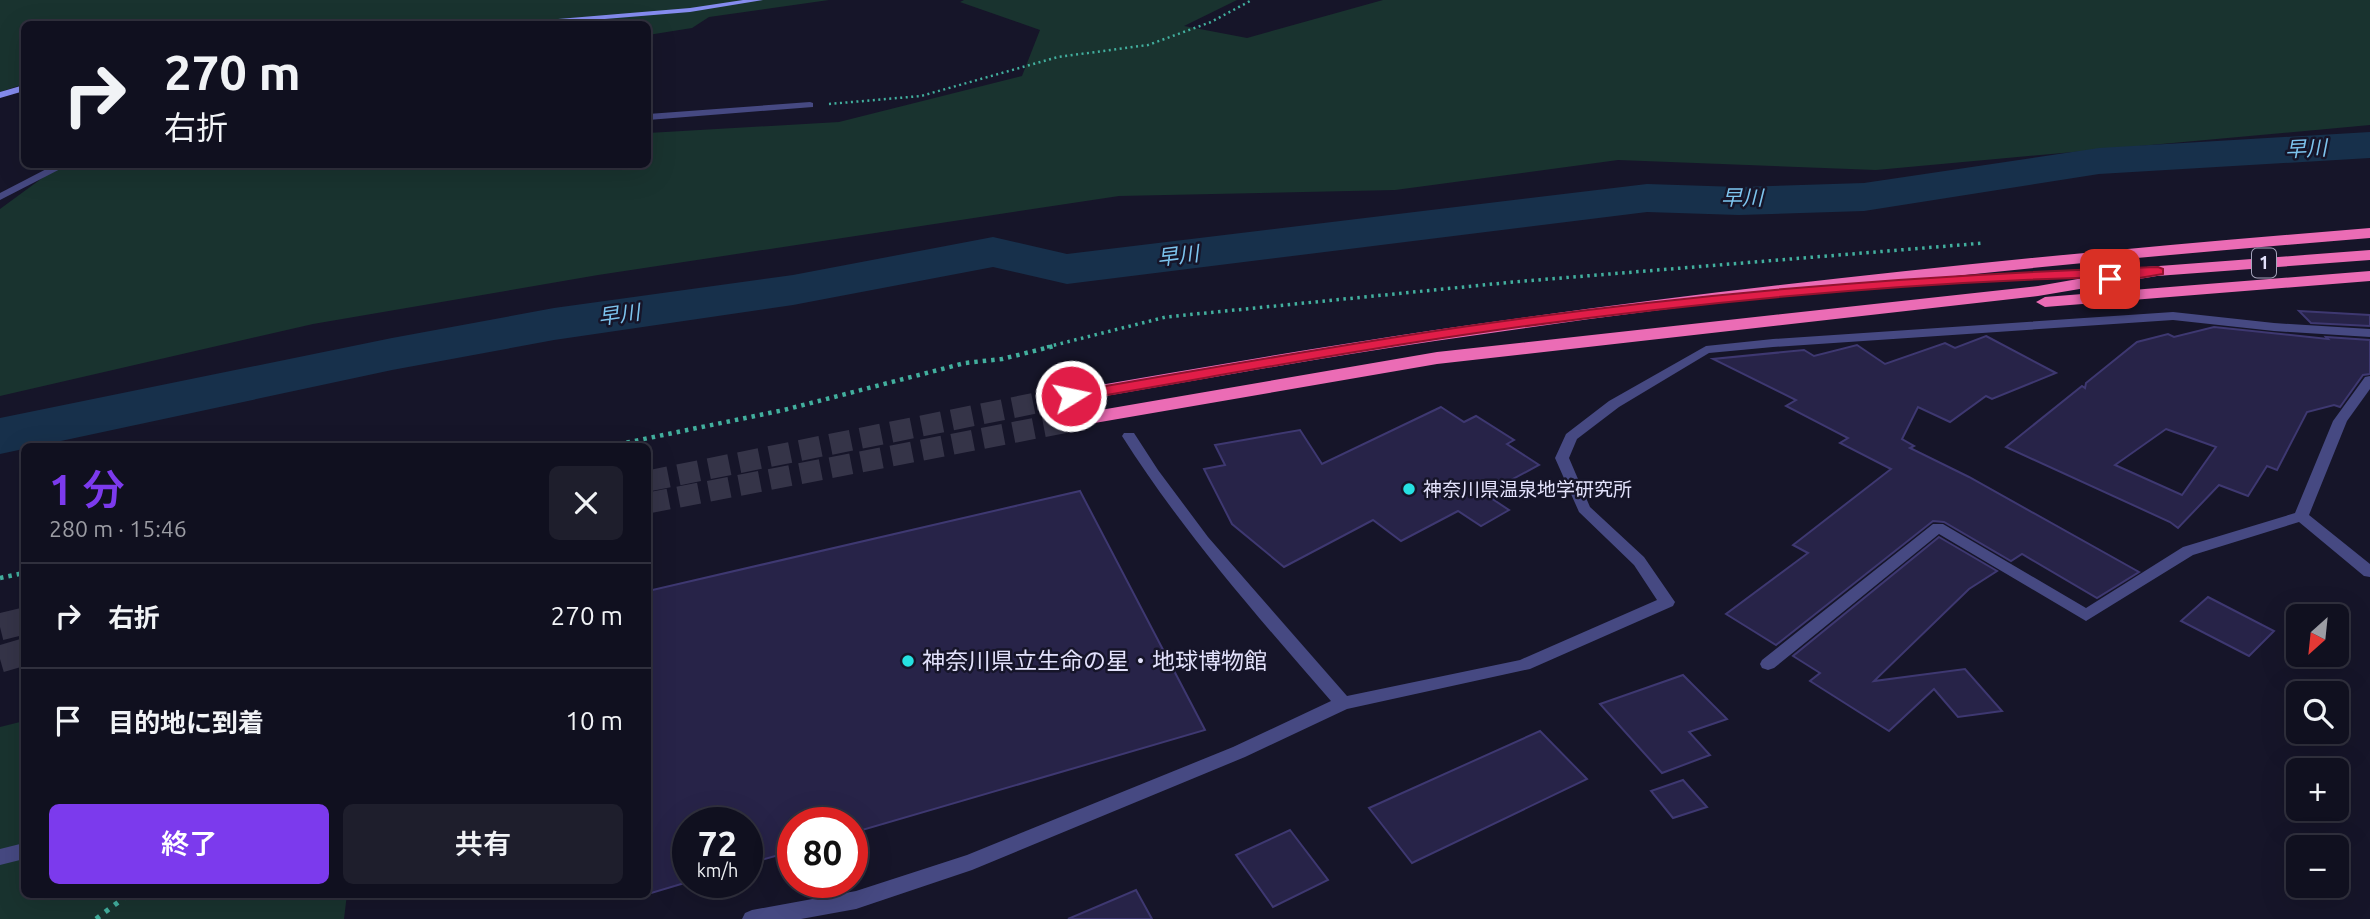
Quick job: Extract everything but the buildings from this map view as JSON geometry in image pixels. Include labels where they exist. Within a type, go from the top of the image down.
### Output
[{"type":"highway","name":"1","points":[[1071,396],[1463,331],[2065,258],[2370,233]]},
{"type":"highway","name":"1","points":[[1707,301],[2021,275],[2158,271],[2370,255]]},
{"type":"highway","name":"1","points":[[1083,419],[1437,358],[2038,291],[2158,271]]},
{"type":"highway","name":"1","points":[[1848,312],[2088,299],[2370,276]]},
{"type":"street","points":[[558,21],[676,11],[759,0]]},
{"type":"street","points":[[0,94],[21,89]]},
{"type":"street","points":[[651,117],[810,105]]},
{"type":"street","points":[[0,197],[57,168]]},
{"type":"street","points":[[752,919],[856,900],[972,862],[1239,752],[1343,703],[1524,665],[1667,602],[1639,561],[1584,509],[1562,458],[1571,437],[1614,404],[1706,351],[1773,343],[2173,316],[2274,327],[2370,333]]},
{"type":"street","points":[[2301,516],[2340,421],[2370,380]]},
{"type":"street","points":[[1129,436],[1153,476],[1228,570],[1343,703]]},
{"type":"street","points":[[2301,516],[2370,572]]},
{"type":"street","points":[[1768,664],[1938,527],[2086,615],[2188,551],[2301,516]]},
{"type":"street","points":[[0,857],[21,852]]},
{"type":"path","points":[[810,105],[921,96],[1058,57],[1148,45],[1211,23],[1252,0]]},
{"type":"path","points":[[624,443],[784,410],[965,363],[1002,359],[1166,317],[1513,282],[1996,242]]},
{"type":"path","points":[[0,578],[21,574]]},
{"type":"path","points":[[96,919],[124,898]]},
{"type":"green space","points":[[0,0],[829,0],[709,17],[692,28],[651,35],[651,21],[21,21],[21,85],[0,92]]},
{"type":"green space","points":[[1237,0],[1184,26],[1247,38],[1383,0],[2370,0],[2370,125],[1876,170],[1618,160],[1395,190],[1119,196],[598,275],[313,324],[0,396],[0,209],[56,168],[651,168],[651,133],[839,122],[1022,76],[1040,30],[960,2]]},
{"type":"green space","points":[[21,722],[21,898],[347,898],[344,919],[0,919],[0,727]]},
{"type":"waterway","name":"早川","points":[[0,436],[392,354],[554,324],[793,290],[993,252],[1067,269],[1647,198],[1739,201],[1864,197],[2099,161],[2370,145]]},
{"type":"tunnel","points":[[651,480],[1071,396]]},
{"type":"tunnel","points":[[651,502],[1083,419]]},
{"type":"tunnel","points":[[0,627],[21,622]]},
{"type":"tunnel","points":[[0,659],[21,653]]},
{"type":"place","name":"神奈川県温泉地学研究所","points":[[1409,489]]},
{"type":"place","name":"神奈川県立生命の星・地球博物館","points":[[908,661]]},
{"type":"route","points":[[1071,396],[1304,355],[1489,327],[1707,301],[2021,275],[2158,271],[2110,279]]}]
